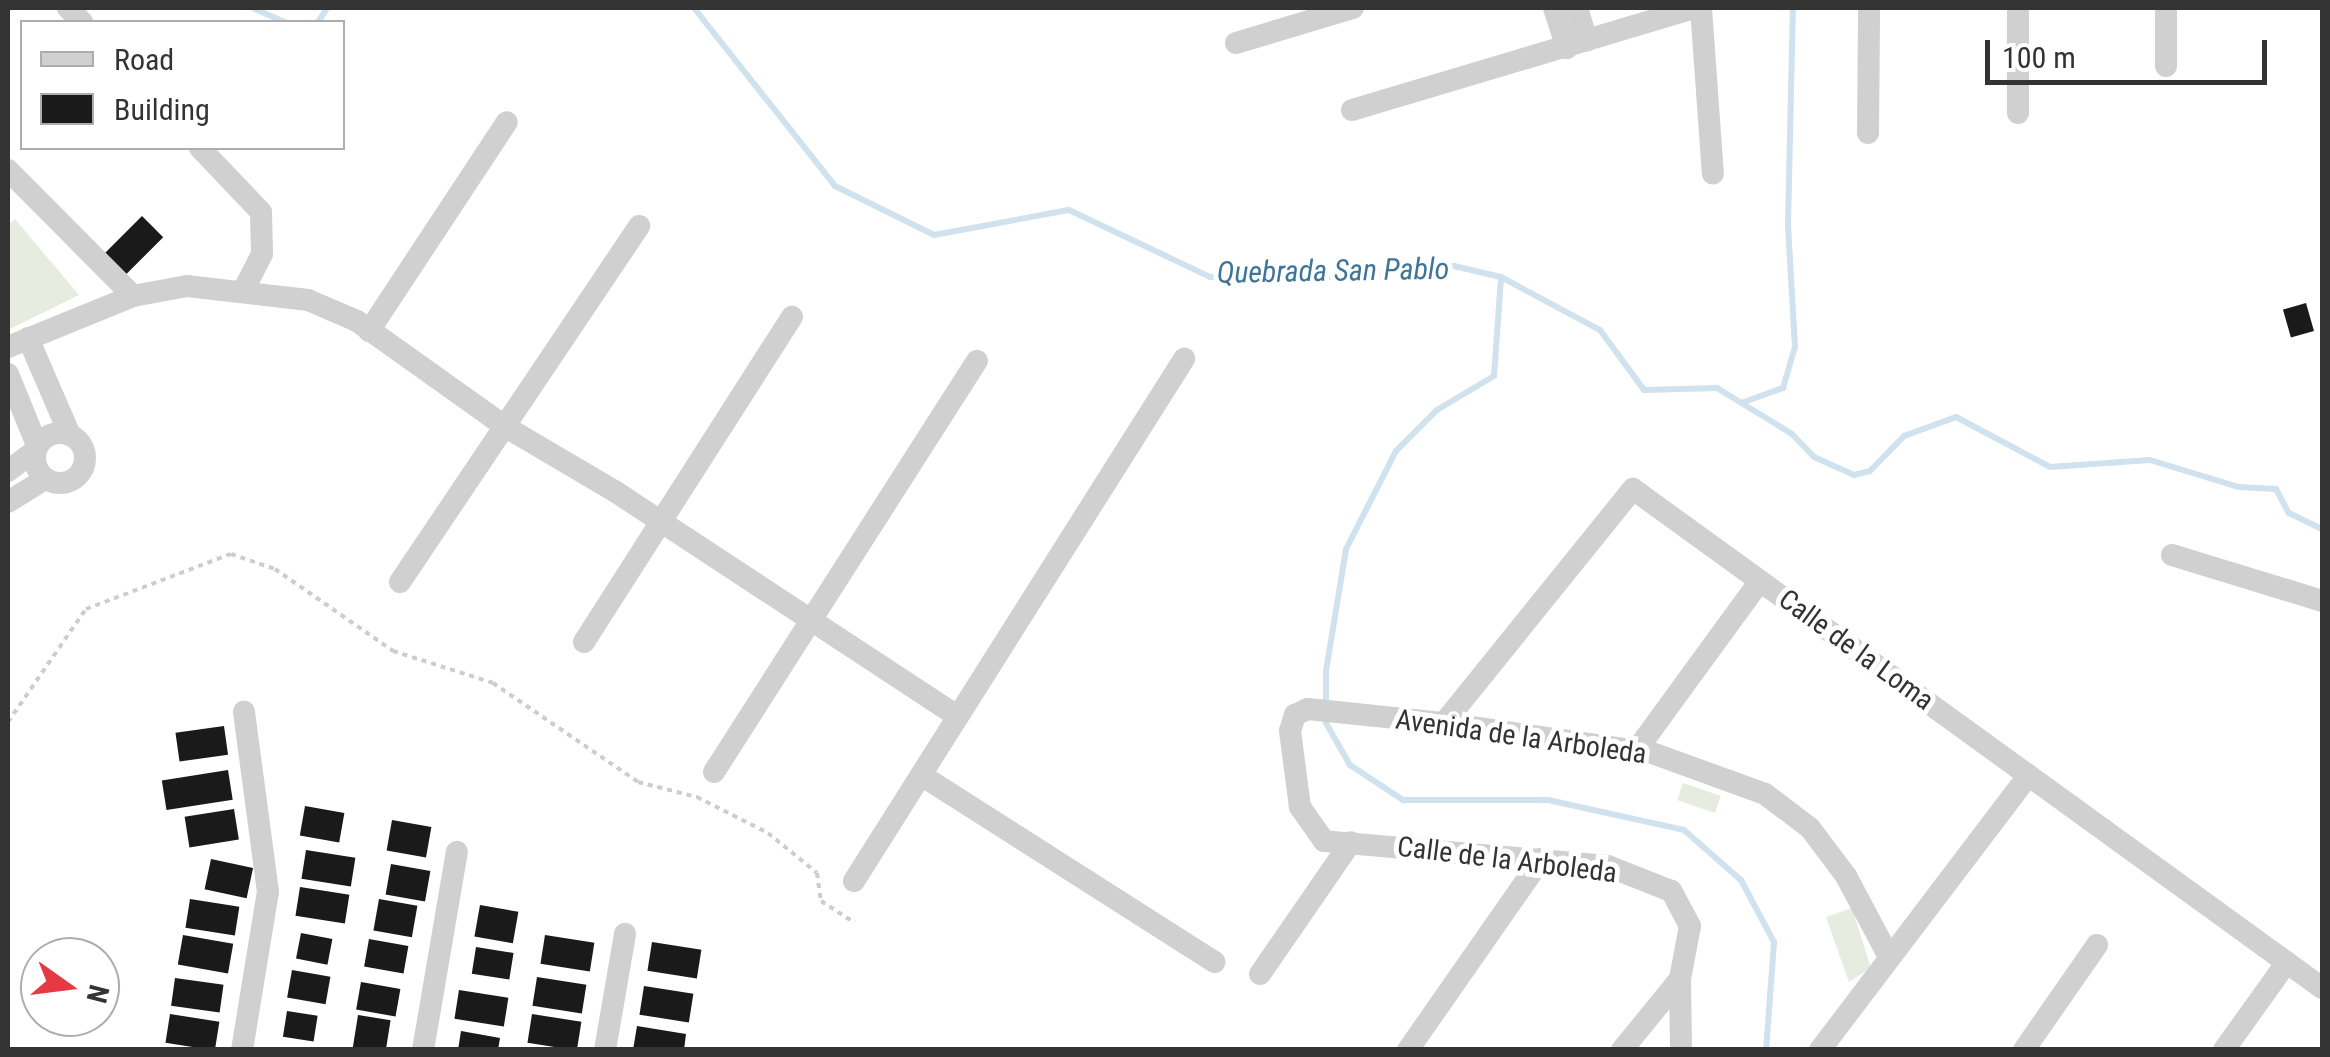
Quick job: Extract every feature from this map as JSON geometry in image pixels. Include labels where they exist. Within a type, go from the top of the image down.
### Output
[{"type":"street","points":[[1236,43],[1352,8]]},
{"type":"street","points":[[1554,8],[1577,45]]},
{"type":"street","points":[[1577,8],[1577,45]]},
{"type":"street","points":[[1352,110],[1698,8],[1712,174]]},
{"type":"street","points":[[1868,133],[1869,8]]},
{"type":"street","points":[[2018,8],[2018,112]]},
{"type":"street","points":[[2166,8],[2166,66]]},
{"type":"street","points":[[369,331],[507,122]]},
{"type":"street","points":[[202,150],[261,212],[262,254],[244,289]]},
{"type":"street","points":[[8,170],[132,296]]},
{"type":"street","points":[[400,582],[639,226]]},
{"type":"street","points":[[8,502],[45,479],[63,484],[84,466],[83,448],[70,435],[18,342],[132,296],[187,286],[244,289],[308,300],[369,331],[504,426],[661,521],[958,717]]},
{"type":"street","points":[[584,642],[792,317]]},
{"type":"street","points":[[854,881],[1184,359]]},
{"type":"street","points":[[714,772],[814,623],[977,361]]},
{"type":"street","points":[[8,374],[45,479]]},
{"type":"street","points":[[8,472],[52,434],[70,435]]},
{"type":"street","name":"Calle de la Loma","points":[[1444,723],[1633,488],[2322,988]]},
{"type":"street","points":[[2172,555],[2322,601]]},
{"type":"street","points":[[1636,751],[1760,581]]},
{"type":"street","name":"Avenida de la Arboleda","points":[[1308,708],[1636,751],[1764,794],[1810,828],[1846,876],[1888,955]]},
{"type":"street","name":"Calle de la Arboleda","points":[[1308,708],[1295,715],[1290,731],[1300,806],[1324,841],[1608,866],[1670,891],[1690,926],[1680,979],[1681,1050]]},
{"type":"street","points":[[242,1050],[268,892],[244,712]]},
{"type":"street","points":[[921,775],[1215,962]]},
{"type":"street","points":[[1820,1050],[1888,955],[2029,775]]},
{"type":"street","points":[[1260,974],[1351,842]]},
{"type":"street","points":[[424,1050],[457,852]]},
{"type":"street","points":[[1408,1050],[1541,859]]},
{"type":"street","points":[[605,1050],[625,934]]},
{"type":"street","points":[[2024,1050],[2097,945]]},
{"type":"street","points":[[2224,1050],[2287,962]]},
{"type":"street","points":[[1622,1050],[1680,979]]},
{"type":"path","points":[[8,722],[86,609],[230,554],[275,569],[393,651],[493,683],[638,782],[697,797],[768,834],[817,873],[821,901],[855,923]]},
{"type":"shaded area","points":[[15,219],[79,295],[8,330],[8,225]]},
{"type":"shaded area","points":[[1683,783],[1721,796],[1715,813],[1677,800]]},
{"type":"shaded area","points":[[1852,908],[1871,968],[1849,982],[1826,917]]},
{"type":"building","points":[[142,216],[163,237],[126,274],[105,253]]},
{"type":"building","points":[[2306,303],[2314,331],[2291,337],[2283,310]]},
{"type":"building","points":[[224,726],[228,755],[180,762],[175,733]]},
{"type":"building","points":[[228,770],[233,800],[167,810],[162,780]]},
{"type":"building","points":[[305,806],[344,813],[339,842],[300,836]]},
{"type":"building","points":[[234,809],[239,840],[189,847],[185,817]]},
{"type":"building","points":[[392,820],[431,827],[426,857],[387,851]]},
{"type":"building","points":[[306,850],[355,858],[351,886],[301,879]]},
{"type":"building","points":[[211,859],[253,868],[247,898],[205,889]]},
{"type":"building","points":[[391,864],[430,871],[425,901],[386,895]]},
{"type":"building","points":[[300,887],[349,895],[345,923],[295,916]]},
{"type":"building","points":[[190,899],[239,907],[235,935],[185,928]]},
{"type":"building","points":[[379,899],[417,906],[412,937],[373,931]]},
{"type":"building","points":[[480,905],[518,912],[513,943],[474,937]]},
{"type":"building","points":[[301,933],[332,939],[327,965],[296,959]]},
{"type":"building","points":[[183,935],[233,944],[228,973],[178,965]]},
{"type":"building","points":[[545,935],[594,943],[590,971],[540,964]]},
{"type":"building","points":[[369,939],[408,946],[404,974],[364,967]]},
{"type":"building","points":[[652,942],[701,950],[697,978],[647,971]]},
{"type":"building","points":[[476,947],[514,953],[509,980],[472,974]]},
{"type":"building","points":[[292,970],[330,977],[326,1004],[287,998]]},
{"type":"building","points":[[537,977],[586,985],[582,1013],[532,1006]]},
{"type":"building","points":[[175,978],[224,985],[220,1013],[171,1006]]},
{"type":"building","points":[[361,982],[400,989],[396,1017],[356,1010]]},
{"type":"building","points":[[644,986],[693,994],[689,1022],[639,1015]]},
{"type":"building","points":[[459,990],[508,998],[504,1026],[454,1019]]},
{"type":"building","points":[[287,1011],[318,1016],[314,1042],[283,1037]]},
{"type":"building","points":[[170,1014],[219,1022],[215,1050],[165,1043]]},
{"type":"building","points":[[532,1014],[581,1022],[577,1050],[527,1043]]},
{"type":"building","points":[[358,1015],[391,1020],[386,1050],[353,1048]]},
{"type":"building","points":[[637,1026],[686,1034],[684,1050],[633,1050]]},
{"type":"building","points":[[461,1031],[500,1038],[498,1050],[458,1050]]},
{"type":"waterway","name":"Quebrada San Pablo","points":[[253,8],[280,20]]},
{"type":"waterway","name":"Quebrada San Pablo","points":[[319,20],[327,8]]},
{"type":"waterway","name":"Quebrada San Pablo","points":[[694,8],[835,186],[934,235],[1069,210],[1210,277],[1353,277],[1454,266],[1501,277],[1600,330],[1644,390],[1717,388],[1792,434],[1814,457],[1854,475],[1870,471],[1904,436],[1956,417],[2050,467],[2150,460],[2239,487],[2276,489],[2289,513],[2322,529]]},
{"type":"waterway","points":[[1741,403],[1783,388],[1795,347],[1788,224],[1793,8]]},
{"type":"waterway","points":[[1501,278],[1494,376],[1437,410],[1396,451],[1346,549],[1326,671],[1326,723],[1350,765],[1403,800],[1548,800],[1684,830],[1741,880],[1774,942],[1766,1050]]}]
